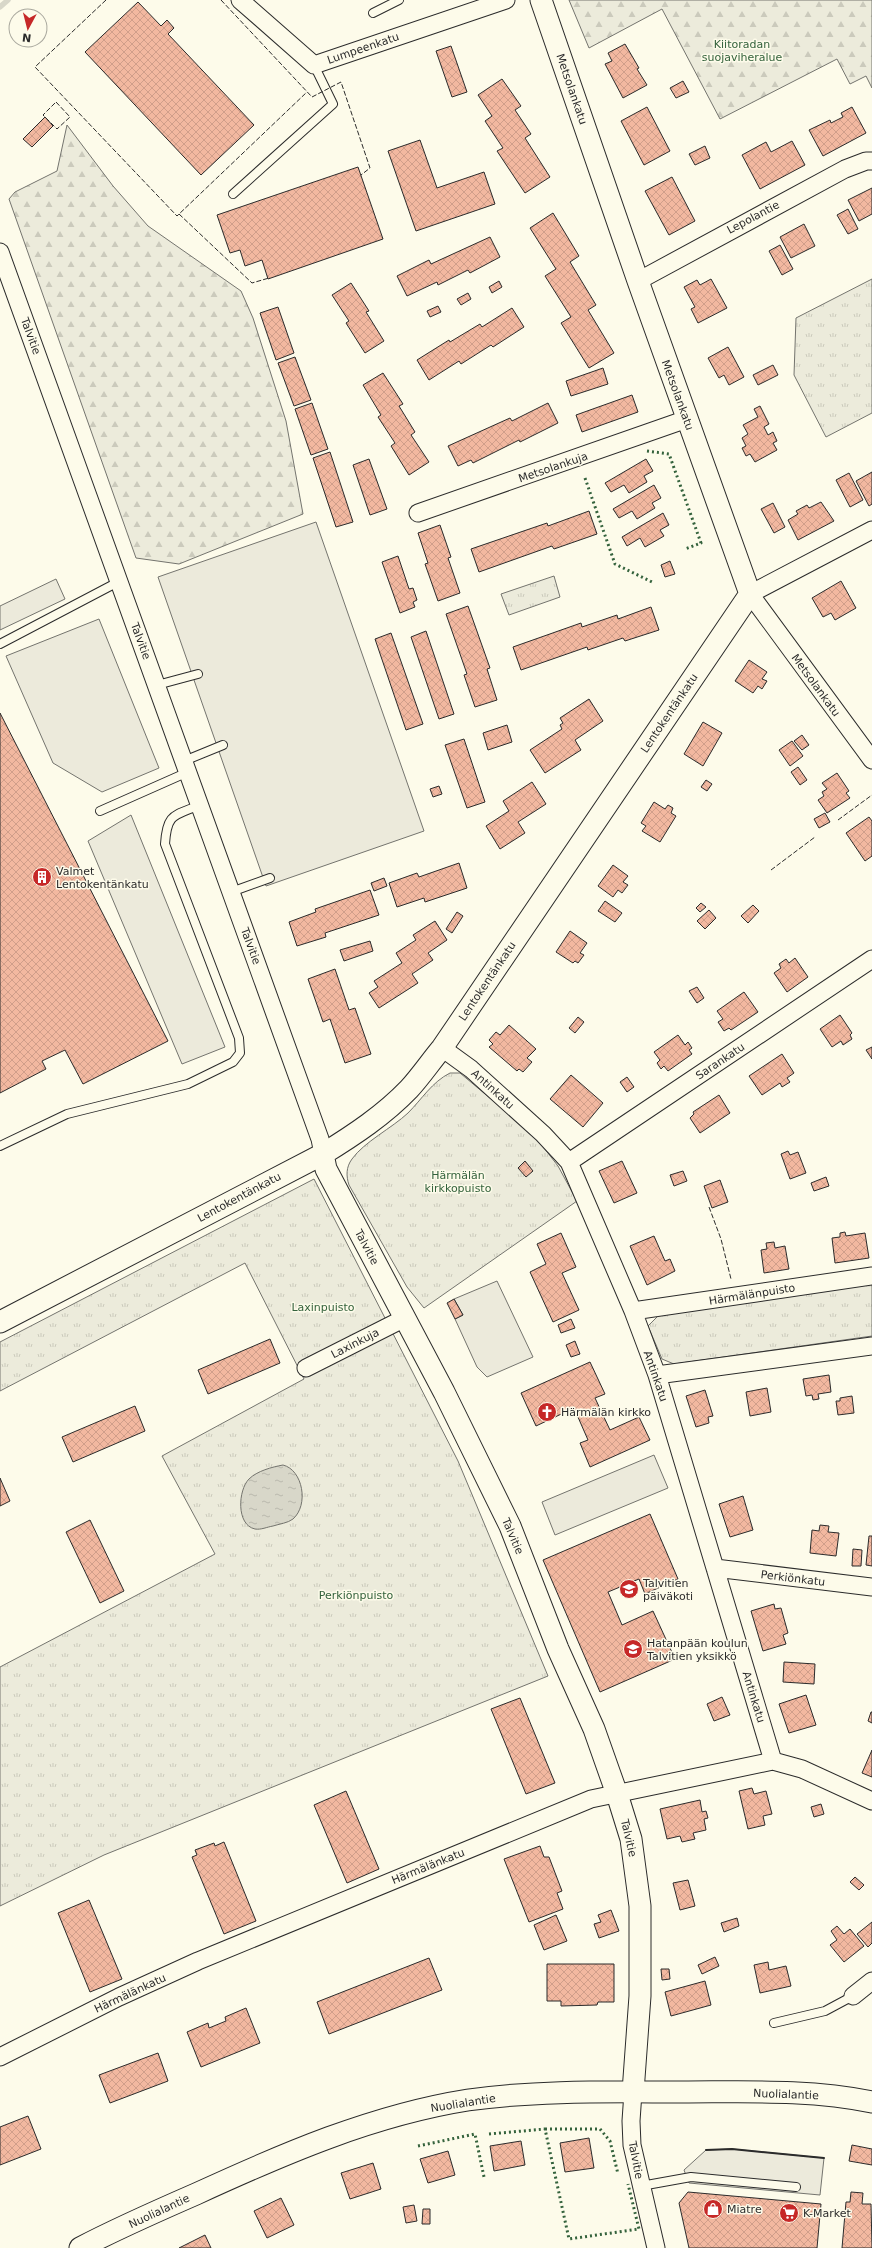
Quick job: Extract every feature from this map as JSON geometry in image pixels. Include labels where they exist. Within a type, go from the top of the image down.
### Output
[{"type":"street","name":"Lumpeenkatu","points":[[240,0],[314,65],[506,0]]},
{"type":"street","name":"Metsolankatu","points":[[541,0],[638,281],[750,594],[872,760]]},
{"type":"street","name":"Lepolantie","points":[[638,281],[839,172],[866,161],[872,162]]},
{"type":"street","name":"Talvitie","points":[[0,252],[120,581],[320,1139],[326,1169],[458,1419],[510,1526],[558,1649],[594,1729],[631,1839],[640,1906],[640,1996],[631,2121],[632,2145],[656,2248]]},
{"type":"street","name":"Metsolankuja","points":[[418,513],[658,431],[687,419]]},
{"type":"street","name":"Lentokentänkatu","points":[[0,1322],[323,1154],[355,1134],[386,1111],[409,1088],[442,1048],[750,594],[872,530]]},
{"type":"street","name":"Sarankatu","points":[[569,1162],[872,960]]},
{"type":"street","name":"Antinkatu","points":[[442,1048],[471,1069],[543,1134],[569,1162],[633,1311],[657,1374],[773,1761]]},
{"type":"street","name":"Härmälänpuisto","points":[[633,1311],[872,1276]]},
{"type":"street","name":"Laxinkuja","points":[[306,1368],[405,1318]]},
{"type":"street","points":[[657,1374],[872,1346]]},
{"type":"street","name":"Perkiönkatu","points":[[715,1568],[872,1587]]},
{"type":"street","name":"Härmälänkatu","points":[[0,2057],[120,1997],[198,1961],[591,1799],[773,1761],[802,1769],[872,1801]]},
{"type":"street","points":[[854,1996],[872,1981]]},
{"type":"street","name":"Nuolialantie","points":[[80,2248],[290,2151],[389,2118],[470,2100],[589,2092],[741,2092],[840,2096],[872,2102]]},
{"type":"lane","points":[[373,14],[399,0]]},
{"type":"lane","points":[[233,194],[333,104],[314,65]]},
{"type":"lane","points":[[0,644],[120,581]]},
{"type":"lane","points":[[157,685],[198,674]]},
{"type":"lane","points":[[100,811],[186,767],[223,746]]},
{"type":"lane","points":[[0,1146],[67,1114],[188,1084],[233,1062],[240,1053],[240,1038],[165,844],[166,826],[173,816],[200,805]]},
{"type":"lane","points":[[232,892],[270,878]]},
{"type":"lane","points":[[774,2023],[825,2011],[854,1996]]},
{"type":"lane","points":[[642,2186],[691,2177],[796,2187]]},
{"type":"green space","name":"Kiitoradan suojaviheralue","points":[[569,0],[872,0],[872,88],[866,76],[850,84],[837,59],[720,119],[662,9],[589,48]]},
{"type":"green space","points":[[67,125],[113,186],[148,226],[241,291],[253,318],[286,421],[303,514],[179,564],[136,558],[9,199],[15,192],[57,171]]},
{"type":"green space","points":[[872,279],[872,413],[826,437],[794,375],[796,318]]},
{"type":"green space","points":[[554,576],[560,597],[509,615],[501,594]]},
{"type":"green space","name":"Härmälän kirkkopuisto","points":[[450,1073],[460,1073],[534,1135],[558,1166],[577,1201],[424,1308],[407,1287],[349,1185],[347,1172],[350,1162],[357,1153],[408,1113],[432,1086]]},
{"type":"green space","name":"Perkiönpuisto","points":[[314,1179],[458,1461],[548,1676],[104,1855],[0,1906],[0,1667],[215,1554],[162,1456],[304,1379],[245,1263],[0,1391],[0,1342]]},
{"type":"green space","points":[[872,1284],[872,1336],[674,1364],[662,1359],[648,1326],[661,1313]]},
{"type":"shaded area","points":[[316,522],[424,831],[266,886],[158,577]]},
{"type":"shaded area","points":[[56,579],[65,599],[0,630],[0,606]]},
{"type":"shaded area","points":[[99,619],[159,768],[102,792],[53,763],[6,656]]},
{"type":"shaded area","points":[[131,815],[225,1047],[182,1064],[88,841]]},
{"type":"shaded area","points":[[497,1281],[533,1357],[487,1377],[477,1367],[455,1319],[463,1315],[454,1299]]},
{"type":"shaded area","points":[[654,1455],[668,1488],[555,1535],[542,1502]]},
{"type":"shaded area","points":[[732,2149],[824,2158],[820,2195],[689,2183],[684,2170],[706,2150]]},
{"type":"water","points":[[283,1465],[290,1468],[295,1474],[302,1489],[301,1505],[298,1513],[289,1522],[255,1529],[244,1521],[242,1514],[241,1499],[245,1484],[249,1479],[260,1472]]},
{"type":"building","points":[[138,2],[161,26],[167,20],[174,28],[168,34],[254,125],[201,175],[85,52]]},
{"type":"building","points":[[625,44],[639,68],[637,69],[647,85],[623,98],[605,64],[612,61],[608,53]]},
{"type":"building","points":[[451,46],[467,92],[452,97],[436,51]]},
{"type":"building","points":[[502,79],[521,106],[515,110],[531,134],[525,138],[550,177],[525,193],[497,151],[503,148],[485,121],[492,116],[478,95]]},
{"type":"building","points":[[683,81],[689,92],[676,98],[670,88]]},
{"type":"building","points":[[647,107],[670,151],[644,165],[621,121]]},
{"type":"building","points":[[852,107],[866,133],[823,156],[809,130],[830,120],[831,123],[843,117],[841,113]]},
{"type":"building","points":[[45,117],[53,126],[32,147],[23,139]]},
{"type":"building","points":[[420,140],[437,188],[484,172],[495,204],[416,231],[388,151]]},
{"type":"building","points":[[792,141],[805,165],[760,189],[742,155],[766,142],[771,152]]},
{"type":"building","points":[[705,146],[710,158],[695,165],[689,154]]},
{"type":"building","points":[[358,167],[383,239],[268,279],[262,260],[245,266],[240,250],[230,253],[217,215]]},
{"type":"building","points":[[672,177],[695,221],[669,235],[645,191]]},
{"type":"building","points":[[872,188],[872,214],[859,221],[848,200]]},
{"type":"building","points":[[848,209],[858,229],[848,234],[837,215]]},
{"type":"building","points":[[553,213],[579,256],[570,262],[596,305],[588,310],[614,353],[589,368],[561,323],[571,317],[545,276],[556,269],[530,228]]},
{"type":"building","points":[[804,224],[815,246],[791,258],[780,237]]},
{"type":"building","points":[[490,237],[500,257],[470,273],[468,270],[438,285],[437,282],[407,296],[397,276],[429,260],[431,264]]},
{"type":"building","points":[[780,245],[793,269],[782,275],[769,251]]},
{"type":"building","points":[[711,279],[727,308],[698,323],[691,309],[695,307],[684,287],[697,280],[700,285]]},
{"type":"building","points":[[499,281],[502,287],[492,293],[489,287]]},
{"type":"building","points":[[351,283],[369,311],[366,312],[384,341],[365,353],[346,323],[349,321],[332,295]]},
{"type":"building","points":[[468,293],[471,299],[461,305],[457,299]]},
{"type":"building","points":[[438,306],[441,312],[430,317],[427,311]]},
{"type":"building","points":[[278,307],[294,353],[276,360],[260,313]]},
{"type":"building","points":[[512,308],[524,327],[493,347],[491,345],[461,364],[459,361],[429,380],[417,360],[449,340],[450,342],[480,324],[482,327]]},
{"type":"building","points":[[728,347],[744,377],[729,385],[724,375],[719,378],[708,358]]},
{"type":"building","points":[[295,357],[311,400],[294,406],[278,363]]},
{"type":"building","points":[[773,365],[778,375],[758,385],[753,375]]},
{"type":"building","points":[[603,368],[608,384],[571,396],[566,381]]},
{"type":"building","points":[[383,373],[403,404],[399,406],[415,432],[411,435],[429,462],[409,475],[391,446],[395,443],[378,417],[381,415],[363,385]]},
{"type":"building","points":[[632,395],[638,412],[582,432],[576,415]]},
{"type":"building","points":[[312,403],[328,449],[311,455],[295,409]]},
{"type":"building","points":[[548,403],[558,423],[520,442],[519,440],[473,463],[471,460],[458,466],[448,446],[510,418],[512,421]]},
{"type":"building","points":[[760,406],[769,424],[764,427],[768,435],[773,432],[777,441],[773,443],[777,450],[755,462],[750,454],[746,456],[742,448],[746,446],[742,438],[748,434],[743,425],[758,417],[754,409]]},
{"type":"building","points":[[330,452],[353,522],[336,527],[313,458]]},
{"type":"building","points":[[369,459],[387,509],[370,515],[353,465]]},
{"type":"building","points":[[646,459],[653,471],[644,476],[647,482],[629,493],[624,485],[611,492],[605,483]]},
{"type":"building","points":[[872,472],[872,504],[869,506],[856,481]]},
{"type":"building","points":[[849,473],[863,500],[850,507],[836,480]]},
{"type":"building","points":[[654,485],[661,498],[652,503],[655,508],[637,519],[632,511],[619,518],[613,509]]},
{"type":"building","points":[[821,502],[834,521],[798,540],[788,520],[798,514],[796,511],[807,505],[809,508]]},
{"type":"building","points":[[773,503],[785,527],[774,533],[761,509]]},
{"type":"building","points":[[589,511],[597,534],[554,549],[552,546],[479,572],[471,549],[547,523],[548,526]]},
{"type":"building","points":[[663,513],[669,525],[660,530],[664,536],[645,547],[640,538],[627,546],[622,537]]},
{"type":"building","points":[[440,525],[451,557],[448,558],[460,593],[438,601],[425,564],[428,563],[418,533]]},
{"type":"building","points":[[398,556],[409,589],[413,588],[417,600],[413,602],[415,607],[400,613],[382,562]]},
{"type":"building","points":[[670,561],[675,574],[665,577],[661,565]]},
{"type":"building","points":[[841,581],[856,608],[835,620],[831,613],[823,617],[812,598]]},
{"type":"building","points":[[468,606],[490,668],[487,669],[497,700],[475,707],[464,675],[467,674],[446,614]]},
{"type":"building","points":[[651,607],[659,630],[625,641],[623,638],[588,650],[587,647],[521,670],[513,647],[581,623],[582,627],[617,615],[618,619]]},
{"type":"building","points":[[426,631],[454,714],[439,719],[411,637]]},
{"type":"building","points":[[391,633],[423,724],[406,730],[375,639]]},
{"type":"building","points":[[749,660],[767,672],[762,679],[767,681],[762,689],[758,686],[753,693],[735,681]]},
{"type":"building","points":[[589,699],[603,721],[575,740],[581,750],[545,773],[530,750],[562,729],[560,725],[563,723],[560,718]]},
{"type":"building","name":"Valmet Lentokentänkatu","points":[[0,713],[168,1041],[83,1084],[65,1050],[42,1061],[46,1069],[0,1093]]},
{"type":"building","points":[[703,722],[722,733],[703,766],[684,754]]},
{"type":"building","points":[[507,725],[512,742],[488,750],[483,733]]},
{"type":"building","points":[[802,735],[809,745],[802,750],[794,741]]},
{"type":"building","points":[[464,739],[485,802],[467,808],[445,745]]},
{"type":"building","points":[[792,741],[803,756],[790,766],[779,750]]},
{"type":"building","points":[[798,767],[807,780],[800,785],[791,772]]},
{"type":"building","points":[[837,773],[849,791],[846,793],[850,798],[827,813],[818,800],[824,796],[822,792],[827,789],[822,783]]},
{"type":"building","points":[[706,780],[712,784],[707,791],[701,787]]},
{"type":"building","points":[[532,782],[546,804],[518,822],[525,833],[500,849],[486,826],[509,811],[503,801]]},
{"type":"building","points":[[439,786],[442,794],[433,797],[430,789]]},
{"type":"building","points":[[654,802],[665,809],[668,805],[673,808],[671,813],[676,816],[660,842],[642,831],[646,826],[641,823]]},
{"type":"building","points":[[825,813],[830,822],[819,828],[814,819]]},
{"type":"building","points":[[869,817],[872,821],[872,856],[865,861],[846,833]]},
{"type":"building","points":[[459,863],[467,888],[425,902],[424,898],[397,907],[389,883],[417,873],[419,877]]},
{"type":"building","points":[[613,865],[628,876],[623,882],[628,885],[622,893],[618,890],[613,897],[598,886]]},
{"type":"building","points":[[384,878],[387,886],[374,891],[371,883]]},
{"type":"building","points":[[370,890],[379,915],[325,933],[326,937],[297,946],[289,922],[316,912],[315,909]]},
{"type":"building","points":[[605,901],[622,913],[615,922],[598,911]]},
{"type":"building","points":[[701,903],[706,907],[700,912],[696,908]]},
{"type":"building","points":[[753,905],[759,911],[748,923],[741,916]]},
{"type":"building","points":[[709,910],[716,918],[705,929],[697,921]]},
{"type":"building","points":[[457,912],[463,916],[452,933],[446,929]]},
{"type":"building","points":[[435,921],[447,940],[428,953],[433,960],[412,974],[418,983],[379,1008],[369,993],[378,987],[374,981],[402,963],[396,953],[416,940],[413,935]]},
{"type":"building","points":[[570,931],[587,943],[580,953],[584,955],[578,963],[575,961],[573,963],[556,952]]},
{"type":"building","points":[[370,941],[373,951],[344,961],[340,950]]},
{"type":"building","points":[[795,958],[808,977],[787,992],[774,973],[781,968],[779,964],[786,959],[789,963]]},
{"type":"building","points":[[335,969],[349,1010],[355,1008],[371,1054],[345,1063],[330,1019],[323,1022],[308,979]]},
{"type":"building","points":[[697,987],[704,998],[697,1003],[689,991]]},
{"type":"building","points":[[744,992],[758,1012],[731,1030],[729,1028],[724,1031],[718,1022],[723,1019],[717,1011]]},
{"type":"building","points":[[840,1015],[852,1033],[850,1035],[852,1039],[843,1045],[841,1041],[832,1047],[820,1029]]},
{"type":"building","points":[[578,1017],[584,1022],[575,1033],[569,1028]]},
{"type":"building","points":[[509,1025],[536,1049],[527,1058],[532,1062],[523,1072],[519,1069],[517,1071],[489,1047],[493,1044],[489,1040],[496,1032],[500,1035]]},
{"type":"building","points":[[678,1035],[685,1045],[688,1042],[692,1048],[689,1050],[692,1054],[668,1071],[664,1066],[661,1069],[657,1063],[660,1060],[654,1052]]},
{"type":"building","points":[[872,1047],[872,1059],[866,1050]]},
{"type":"building","points":[[782,1054],[794,1073],[787,1078],[790,1082],[782,1087],[780,1083],[762,1095],[749,1076]]},
{"type":"building","points":[[571,1075],[603,1103],[583,1127],[550,1099]]},
{"type":"building","points":[[627,1077],[634,1087],[627,1092],[620,1082]]},
{"type":"building","points":[[719,1095],[730,1113],[700,1133],[690,1118],[694,1114],[693,1112]]},
{"type":"building","points":[[788,1151],[790,1155],[798,1152],[806,1173],[790,1179],[781,1154]]},
{"type":"building","points":[[525,1161],[533,1171],[526,1177],[518,1168]]},
{"type":"building","points":[[622,1161],[637,1193],[614,1203],[599,1171]]},
{"type":"building","points":[[683,1171],[687,1181],[674,1186],[670,1175]]},
{"type":"building","points":[[826,1177],[829,1186],[814,1191],[811,1183]]},
{"type":"building","points":[[720,1180],[728,1202],[712,1208],[704,1186]]},
{"type":"building","points":[[845,1232],[846,1236],[865,1233],[869,1258],[835,1263],[832,1238],[840,1237],[840,1233]]},
{"type":"building","points":[[561,1233],[576,1267],[562,1273],[579,1310],[553,1322],[530,1272],[546,1264],[537,1244]]},
{"type":"building","points":[[654,1236],[665,1261],[670,1259],[675,1271],[647,1285],[630,1246]]},
{"type":"building","points":[[774,1242],[775,1248],[785,1246],[789,1269],[764,1273],[761,1250],[767,1249],[766,1243]]},
{"type":"building","points":[[454,1299],[463,1315],[455,1319],[447,1303]]},
{"type":"building","points":[[571,1319],[575,1328],[561,1333],[558,1325]]},
{"type":"building","points":[[270,1339],[280,1363],[208,1394],[198,1370]]},
{"type":"building","points":[[575,1341],[580,1354],[571,1357],[566,1345]]},
{"type":"building","name":"Härmälän kirkko","points":[[590,1362],[605,1394],[595,1398],[610,1430],[639,1417],[650,1440],[590,1467],[580,1443],[588,1440],[574,1408],[536,1426],[521,1393]]},
{"type":"building","points":[[829,1375],[831,1392],[818,1394],[819,1399],[813,1400],[812,1395],[806,1396],[803,1379]]},
{"type":"building","points":[[767,1388],[771,1412],[750,1416],[746,1392]]},
{"type":"building","points":[[705,1390],[713,1416],[708,1417],[709,1423],[696,1427],[686,1396]]},
{"type":"building","points":[[852,1396],[854,1413],[838,1415],[836,1401],[840,1401],[840,1398]]},
{"type":"building","points":[[135,1406],[145,1431],[73,1462],[62,1437]]},
{"type":"building","points":[[0,1478],[10,1501],[0,1506]]},
{"type":"building","points":[[743,1496],[753,1530],[730,1537],[719,1504]]},
{"type":"building","points":[[650,1514],[678,1579],[645,1594],[639,1579],[608,1592],[622,1625],[653,1611],[675,1659],[600,1692],[543,1560]]},
{"type":"building","points":[[90,1520],[124,1591],[100,1603],[66,1532]]},
{"type":"building","points":[[820,1525],[829,1526],[828,1532],[839,1533],[836,1556],[810,1553],[812,1530],[819,1531]]},
{"type":"building","points":[[869,1536],[872,1536],[872,1566],[866,1565]]},
{"type":"building","points":[[853,1549],[862,1550],[861,1566],[852,1566]]},
{"type":"building","points":[[774,1604],[775,1609],[781,1608],[788,1633],[783,1635],[786,1644],[763,1651],[751,1611]]},
{"type":"building","points":[[784,1662],[815,1664],[814,1684],[783,1682]]},
{"type":"building","points":[[806,1695],[816,1725],[789,1733],[779,1704]]},
{"type":"building","points":[[722,1697],[730,1715],[714,1721],[707,1704]]},
{"type":"building","points":[[520,1698],[555,1783],[526,1794],[491,1709]]},
{"type":"building","points":[[872,1712],[872,1723],[868,1721]]},
{"type":"building","points":[[872,1750],[872,1777],[862,1773]]},
{"type":"building","points":[[752,1788],[754,1794],[766,1791],[772,1814],[763,1816],[765,1825],[748,1829],[739,1791]]},
{"type":"building","points":[[346,1791],[379,1869],[347,1883],[314,1805]]},
{"type":"building","points":[[700,1800],[702,1812],[706,1811],[708,1818],[704,1819],[706,1830],[693,1833],[695,1839],[682,1842],[680,1836],[667,1839],[660,1809]]},
{"type":"building","points":[[821,1804],[824,1814],[814,1817],[811,1807]]},
{"type":"building","points":[[224,1842],[256,1921],[224,1934],[192,1857],[197,1855],[195,1850],[214,1843],[215,1846]]},
{"type":"building","points":[[540,1846],[544,1857],[549,1857],[562,1891],[557,1893],[563,1909],[529,1922],[504,1859]]},
{"type":"building","points":[[855,1877],[864,1885],[859,1890],[850,1882]]},
{"type":"building","points":[[688,1880],[695,1906],[680,1910],[673,1883]]},
{"type":"building","points":[[89,1900],[122,1979],[90,1992],[58,1913]]},
{"type":"building","points":[[611,1910],[619,1931],[599,1938],[594,1924],[601,1922],[598,1915]]},
{"type":"building","points":[[556,1915],[567,1941],[544,1950],[534,1925]]},
{"type":"building","points":[[737,1918],[739,1926],[724,1932],[721,1923]]},
{"type":"building","points":[[872,1922],[872,1943],[868,1947],[857,1934]]},
{"type":"building","points":[[837,1926],[844,1934],[850,1929],[864,1946],[844,1962],[830,1945],[837,1940],[831,1931]]},
{"type":"building","points":[[715,1957],[719,1966],[702,1974],[698,1965]]},
{"type":"building","points":[[429,1958],[442,1990],[329,2034],[317,2002]]},
{"type":"building","points":[[768,1962],[769,1970],[786,1966],[791,1986],[760,1993],[754,1965]]},
{"type":"building","points":[[547,1964],[614,1964],[614,2002],[598,2002],[597,2005],[561,2006],[561,2001],[547,2001]]},
{"type":"building","points":[[661,1969],[669,1969],[670,1979],[662,1980]]},
{"type":"building","points":[[705,1981],[711,2005],[671,2016],[665,1992]]},
{"type":"building","points":[[246,2008],[260,2043],[201,2067],[187,2032],[208,2023],[209,2028],[226,2021],[225,2017]]},
{"type":"building","points":[[158,2053],[168,2081],[110,2103],[99,2075]]},
{"type":"building","points":[[28,2116],[41,2149],[0,2165],[0,2127]]},
{"type":"building","points":[[589,2138],[594,2168],[565,2172],[560,2143]]},
{"type":"building","points":[[521,2141],[525,2165],[494,2171],[490,2146]]},
{"type":"building","points":[[852,2145],[872,2149],[872,2165],[849,2161]]},
{"type":"building","points":[[448,2151],[455,2175],[428,2183],[420,2159]]},
{"type":"building","points":[[373,2163],[381,2189],[350,2199],[341,2173]]},
{"type":"building","points":[[688,2192],[821,2204],[817,2248],[689,2248],[679,2203]]},
{"type":"building","points":[[851,2192],[863,2193],[862,2204],[871,2204],[872,2248],[842,2248],[846,2202],[850,2202]]},
{"type":"building","points":[[281,2198],[294,2225],[267,2238],[254,2211]]},
{"type":"building","points":[[414,2205],[417,2221],[406,2223],[403,2207]]},
{"type":"building","points":[[423,2209],[430,2209],[430,2224],[422,2224]]},
{"type":"building","points":[[205,2235],[211,2248],[179,2248]]},
{"type":"waterway","points":[[0,7],[8,0]]},
{"type":"hedge","points":[[647,451],[669,454],[701,543],[685,549]]},
{"type":"hedge","points":[[585,478],[615,564],[652,582]]},
{"type":"hedge","points":[[545,2129],[600,2129],[610,2141],[618,2174]]},
{"type":"hedge","points":[[489,2134],[545,2129],[569,2239],[639,2229],[628,2184]]},
{"type":"hedge","points":[[418,2146],[475,2134],[484,2177]]},
{"type":"fence","points":[[106,0],[35,67],[177,216],[307,92]]},
{"type":"fence","points":[[221,0],[312,97],[341,82],[370,168],[361,175]]},
{"type":"fence","points":[[56,102],[70,117],[57,129],[43,115],[56,102]]},
{"type":"fence","points":[[179,214],[252,283],[269,278]]},
{"type":"fence","points":[[838,820],[872,795]]},
{"type":"fence","points":[[771,870],[815,837]]},
{"type":"fence","points":[[709,1207],[721,1239],[731,1279]]},
{"type":"wall","points":[[706,2150],[732,2149],[824,2158]]},
{"type":"place","name":"Valmet Lentokentänkatu","points":[[42,877]]},
{"type":"place","name":"Härmälän kirkko","points":[[547,1412]]},
{"type":"place","name":"Talvitien päiväkoti","points":[[629,1589]]},
{"type":"place","name":"Hatanpään koulun Talvitien yksikkö","points":[[633,1649]]},
{"type":"place","name":"Miatre","points":[[713,2209]]},
{"type":"place","name":"K-Market","points":[[789,2213]]},
{"type":"park label","name":"Laxinpuisto","points":[[323,1307]]}]
